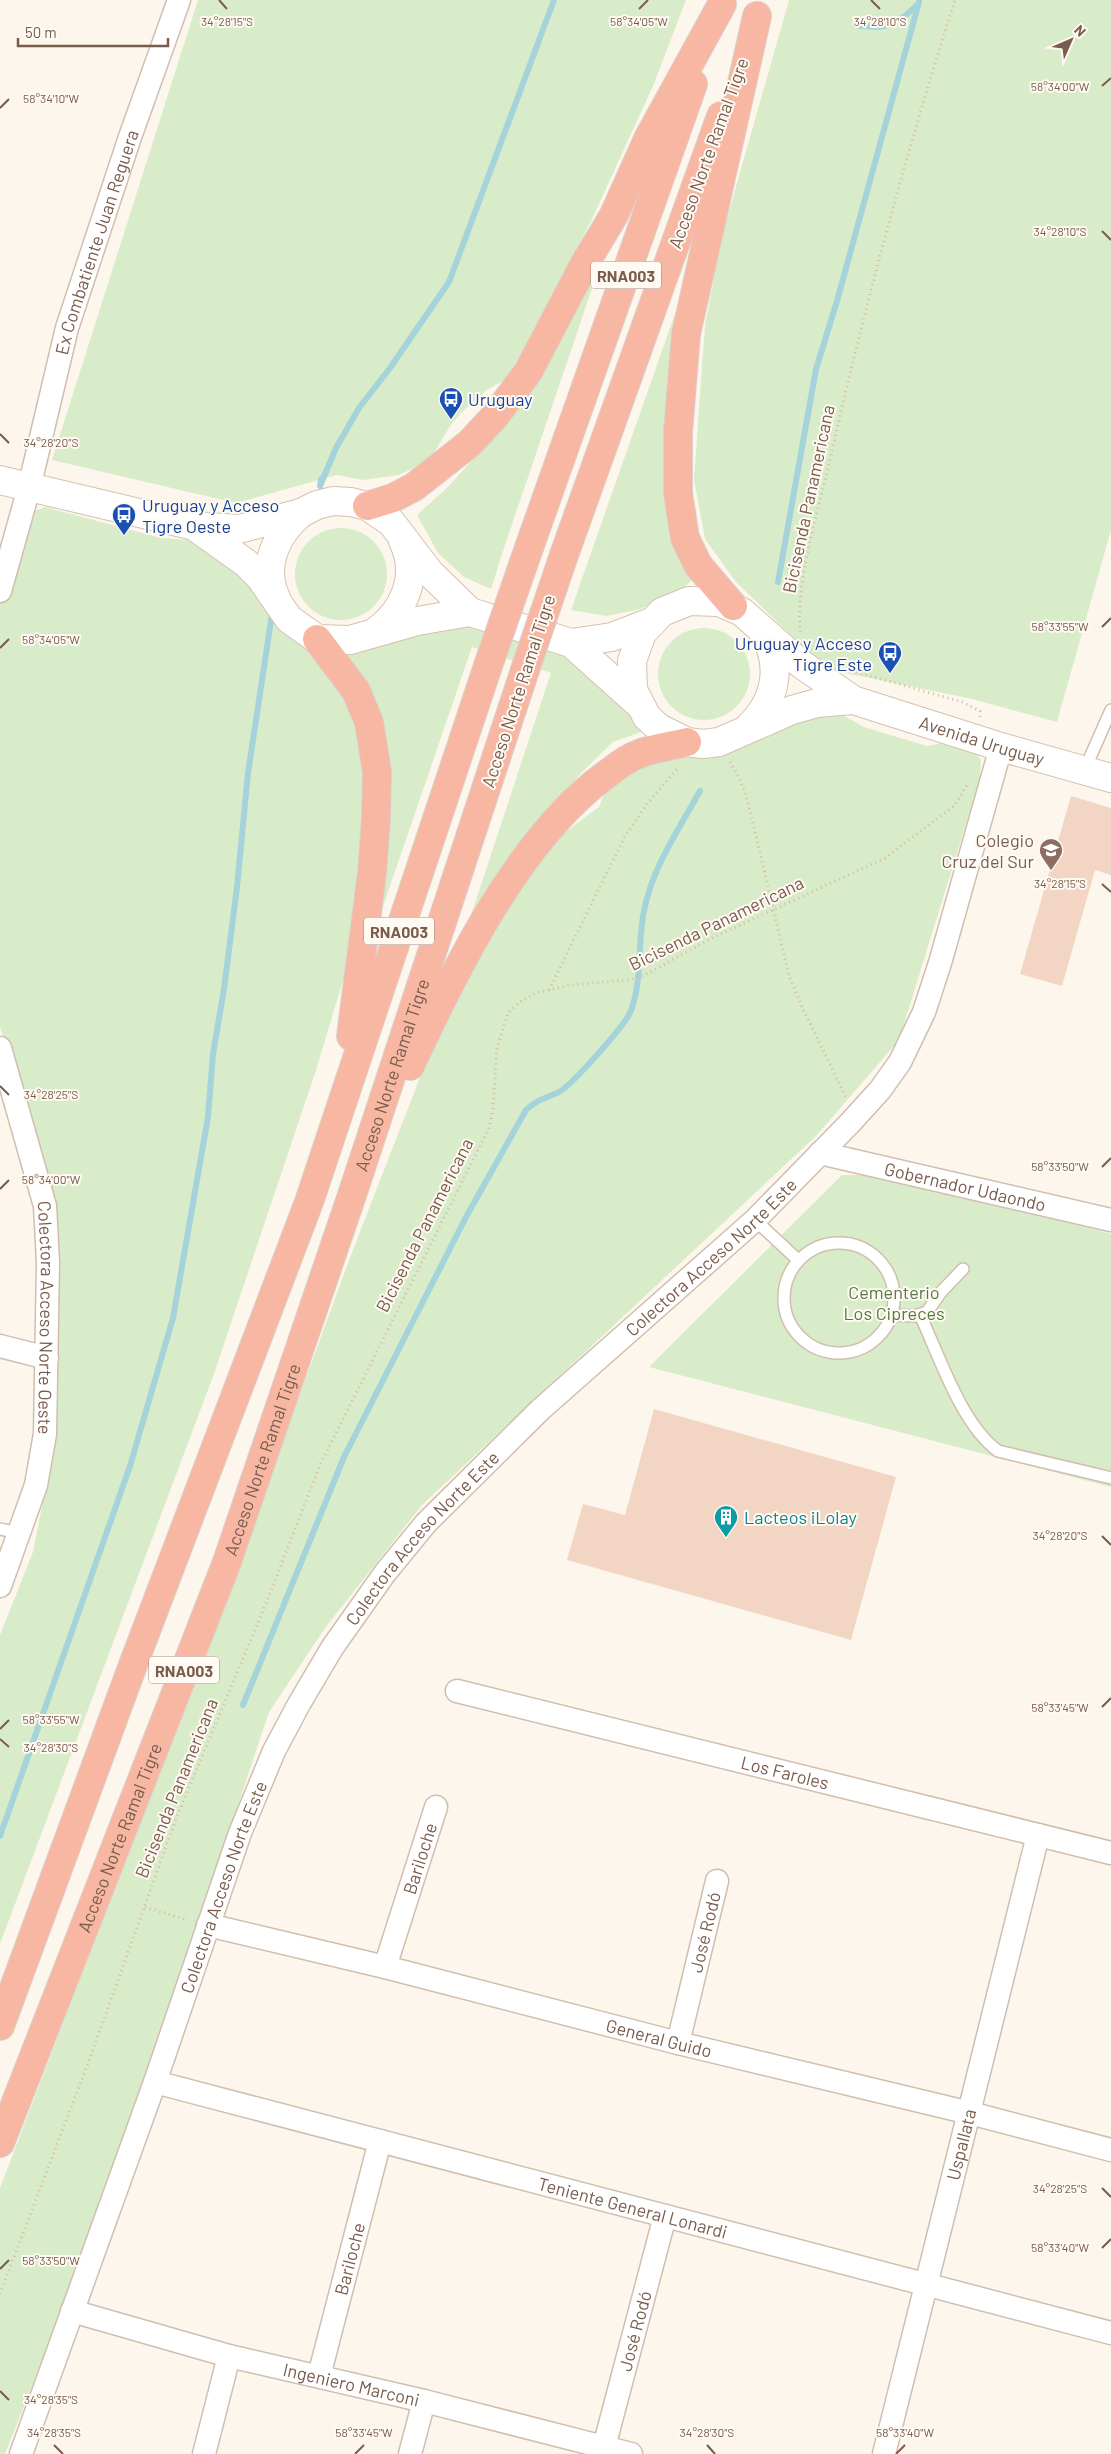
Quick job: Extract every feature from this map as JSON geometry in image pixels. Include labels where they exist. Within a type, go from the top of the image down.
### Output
[{"type":"highway","points":[[367,506],[393,498],[414,487],[470,443],[495,416],[528,372],[584,264],[614,214],[648,139],[722,2]]},
{"type":"highway","name":"Acceso Norte Ramal Tigre","points":[[0,2026],[133,1665],[309,1202],[490,660],[722,2]]},
{"type":"highway","points":[[733,606],[698,565],[685,538],[678,492],[678,432],[686,334],[760,8]]},
{"type":"highway","name":"Acceso Norte Ramal Tigre","points":[[0,2143],[226,1562],[353,1192],[564,555],[760,8]]},
{"type":"highway","points":[[309,1202],[350,1049],[372,873],[376,818],[376,772],[370,722],[356,690],[317,639]]},
{"type":"highway","points":[[353,1192],[441,998],[481,926],[545,834],[587,788],[638,754],[703,743]]},
{"type":"main road","name":"Avenida Uruguay","points":[[0,480],[194,526],[239,529],[301,513],[316,505],[333,501],[351,502],[367,506],[380,513],[399,533],[430,573],[470,612]]},
{"type":"main road","name":"Avenida Uruguay","points":[[281,608],[272,587],[270,564],[280,535],[301,513]]},
{"type":"main road","name":"Avenida Uruguay","points":[[194,526],[246,563],[260,577],[281,608],[299,628],[317,639],[336,641],[362,638],[417,621],[470,612],[571,643],[639,704]]},
{"type":"main road","name":"Avenida Uruguay","points":[[362,638],[387,624],[396,614],[406,595],[410,574],[410,560],[399,533]]},
{"type":"main road","name":"Avenida Uruguay","points":[[853,700],[817,703],[792,710],[748,728],[734,737],[703,743],[658,728],[647,717],[633,690],[632,661],[642,633],[662,612],[689,601],[704,600],[733,606],[759,626],[801,664],[853,700],[990,743],[1111,778]]},
{"type":"main road","name":"Avenida Uruguay","points":[[571,643],[612,637],[651,622]]},
{"type":"main road","name":"Avenida Uruguay","points":[[748,728],[764,710],[774,688],[773,655],[768,640],[759,626]]},
{"type":"street","name":"Ex Combatiente Juan Reguera","points":[[29,488],[67,328],[130,137],[179,0]]},
{"type":"street","points":[[0,591],[29,488]]},
{"type":"street","name":"Colectora Acceso Norte Este","points":[[22,2454],[155,2082],[240,1833],[274,1751],[332,1648],[385,1573],[426,1523],[540,1410],[755,1220],[880,1090],[900,1062],[924,1012],[940,963],[990,743]]},
{"type":"street","name":"Colectora Acceso Norte Oeste","points":[[0,1048],[45,1206],[48,1262],[45,1434],[36,1485],[10,1531],[0,1586]]},
{"type":"street","name":"Gobernador Udaondo","points":[[820,1153],[1111,1220]]},
{"type":"street","points":[[0,1346],[47,1358]]},
{"type":"street","name":"Los Faroles","points":[[457,1691],[1111,1853]]},
{"type":"street","name":"Bariloche","points":[[385,1967],[436,1807]]},
{"type":"street","name":"Uspallata","points":[[884,2454],[1038,1835]]},
{"type":"street","name":"José Rodó","points":[[678,2043],[717,1881]]},
{"type":"street","name":"General Guido","points":[[208,1925],[385,1967],[678,2043],[970,2113],[1111,2150]]},
{"type":"street","name":"Teniente General Lonardi","points":[[155,2082],[926,2286],[1111,2333]]},
{"type":"street","name":"Bariloche","points":[[319,2376],[380,2141]]},
{"type":"street","name":"José Rodó","points":[[604,2446],[664,2216]]},
{"type":"street","name":"Ingeniero Marconi","points":[[72,2311],[229,2356],[424,2401],[631,2454]]},
{"type":"street","points":[[204,2454],[229,2356]]},
{"type":"street","points":[[410,2454],[424,2401]]},
{"type":"lane","points":[[1084,771],[1111,710]]},
{"type":"lane","points":[[755,1220],[798,1260]]},
{"type":"lane","points":[[831,1243],[849,1244],[867,1250],[881,1262],[891,1278],[894,1297],[892,1315],[883,1333],[868,1346],[849,1353],[829,1353],[810,1346],[795,1333],[786,1316],[783,1296],[787,1276],[798,1260],[813,1248],[831,1243]]},
{"type":"lane","points":[[892,1315],[920,1315],[927,1312],[940,1292],[963,1270]]},
{"type":"lane","points":[[920,1315],[963,1409],[986,1442],[998,1451],[1111,1478]]},
{"type":"path","name":"Bicisenda Panamericana","points":[[801,636],[799,595],[845,393],[916,122],[954,0]]},
{"type":"path","points":[[853,671],[962,702],[980,712],[990,743]]},
{"type":"path","points":[[549,990],[624,838],[647,804],[680,765],[703,743],[741,780],[789,975],[856,1117]]},
{"type":"path","name":"Bicisenda Panamericana","points":[[0,2294],[90,2058],[176,1819],[267,1601],[320,1465],[489,1128],[493,1109],[497,1048],[508,1013],[520,1002],[536,993],[570,986],[628,980],[645,975],[710,939],[885,858],[954,806],[968,783]]},
{"type":"path","points":[[144,1907],[208,1925]]},
{"type":"green space","points":[[198,0],[686,0],[653,86],[593,217],[541,321],[506,379],[487,390],[462,412],[450,426],[430,460],[399,475],[363,480],[337,475],[236,503],[52,460]]},
{"type":"green space","points":[[789,0],[1111,0],[1111,530],[1057,722],[972,699],[826,669],[736,582],[705,539],[694,479],[705,325],[722,236]]},
{"type":"green space","points":[[704,231],[679,366],[694,571],[692,580],[678,593],[640,609],[606,616],[571,610]]},
{"type":"green space","points":[[599,268],[491,589],[464,577],[438,553],[417,515],[448,487],[511,417]]},
{"type":"green space","points":[[45,507],[161,538],[193,540],[217,549],[314,644],[358,704],[365,775],[352,951],[316,1070],[215,1371],[0,1944],[0,1635],[33,1552],[55,1441],[53,1203],[0,1027],[0,605],[25,515]]},
{"type":"green space","points":[[341,528],[359,532],[373,542],[383,556],[387,574],[383,592],[373,606],[359,616],[341,620],[323,616],[309,606],[299,592],[295,574],[299,556],[309,542],[323,532]]},
{"type":"green space","points":[[475,622],[553,642],[649,729],[613,742],[581,773],[519,847],[470,918],[551,673],[472,647],[376,927],[386,840],[337,649]]},
{"type":"green space","points":[[695,628],[713,628],[730,635],[743,648],[750,665],[750,683],[743,700],[730,713],[713,720],[695,720],[678,713],[665,700],[658,683],[658,665],[665,648],[678,635]]},
{"type":"green space","points":[[837,712],[864,727],[927,746],[942,743],[973,751],[981,759],[980,779],[899,1040],[817,1135],[422,1505],[325,1628],[269,1712],[175,1994],[55,2328],[5,2454],[0,2454],[0,2188],[214,1628],[351,1255],[442,1021],[538,852],[599,807],[609,782],[621,769],[763,727]]},
{"type":"green space","name":"Cementerio Los Cipreces","points":[[842,1175],[892,1175],[1111,1234],[1111,1487],[649,1367]]},
{"type":"building","points":[[1071,796],[1111,808],[1111,875],[1095,870],[1062,986],[1020,974]]},
{"type":"building","name":"Lacteos iLolay","points":[[654,1409],[896,1477],[851,1640],[567,1560],[583,1504],[625,1515]]},
{"type":"waterway","points":[[321,479],[320,486],[336,448],[359,408],[390,368],[449,282],[554,0]]},
{"type":"waterway","points":[[778,582],[816,369],[837,301],[919,2]]},
{"type":"waterway","points":[[855,25],[875,27],[890,25],[897,22],[918,4]]},
{"type":"waterway","points":[[0,1836],[130,1466],[173,1318],[208,1117],[213,1054],[224,989],[237,887],[248,773],[272,614]]},
{"type":"waterway","points":[[243,1705],[344,1457],[466,1217],[526,1110],[537,1101],[559,1092],[565,1087],[608,1042],[630,1013],[637,989],[644,911],[653,879],[667,849],[700,791]]},
{"type":"place","name":"Uruguay","points":[[451,420]]},
{"type":"place","name":"Uruguay y Acceso Tigre Oeste","points":[[124,536]]},
{"type":"place","name":"Uruguay y Acceso Tigre Este","points":[[890,674]]},
{"type":"place","name":"Colegio Cruz del Sur","points":[[1051,871]]},
{"type":"place","name":"Lacteos iLolay","points":[[726,1538]]}]
